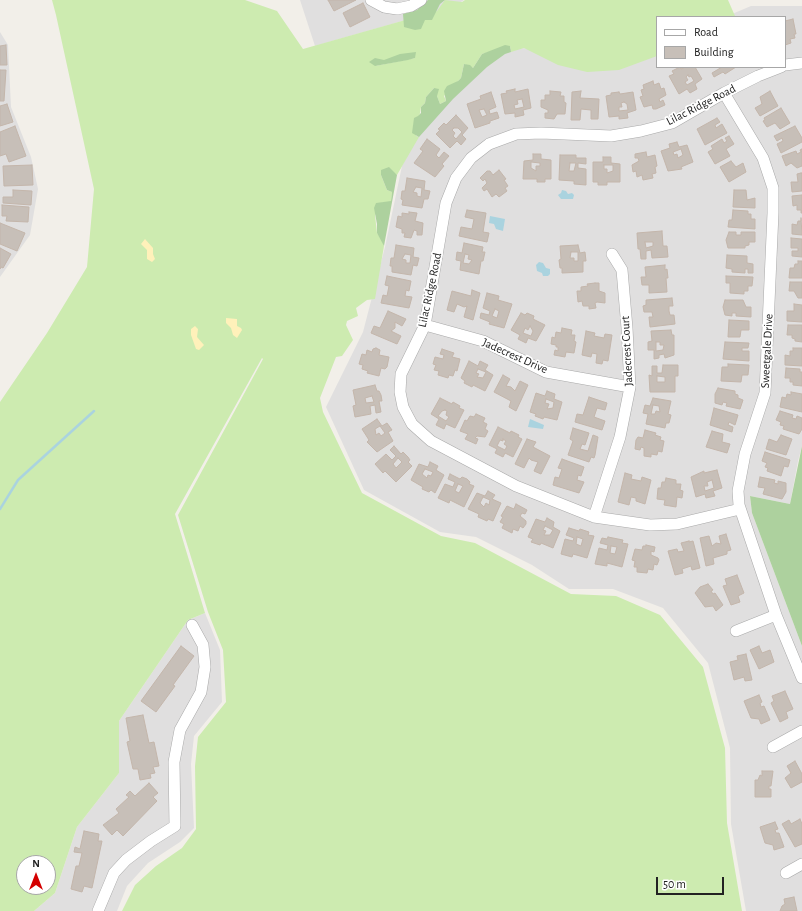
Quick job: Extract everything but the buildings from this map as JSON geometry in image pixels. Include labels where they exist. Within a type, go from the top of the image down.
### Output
[{"type":"street","points":[[371,0],[384,7],[397,9],[410,6],[421,0]]},
{"type":"street","points":[[786,65],[802,63]]},
{"type":"street","name":"Lilac Ridge Road","points":[[740,509],[677,524],[650,525],[594,517],[516,486],[431,441],[412,424],[403,407],[400,392],[401,374],[425,325],[446,203],[456,178],[472,158],[489,144],[516,134],[541,133],[611,136],[641,131],[672,123],[724,93],[758,76],[778,68]]},
{"type":"street","name":"Sweetgale Drive","points":[[724,93],[763,158],[773,188],[765,393],[745,454],[738,491],[740,509],[776,615],[802,678]]},
{"type":"street","name":"Jadecrest Court","points":[[594,517],[620,437],[630,387],[622,270],[612,254]]},
{"type":"street","name":"Jadecrest Drive","points":[[425,325],[483,341],[546,372],[630,387]]},
{"type":"street","points":[[736,631],[776,615]]},
{"type":"street","points":[[98,911],[114,873],[150,841],[174,826],[174,762],[180,730],[201,692],[205,667],[203,645],[192,625]]},
{"type":"street","points":[[773,747],[802,731]]},
{"type":"street","points":[[786,873],[802,864]]},
{"type":"shaded area","points":[[300,0],[464,0],[455,6],[315,46]]},
{"type":"shaded area","points":[[751,6],[802,6],[802,446],[790,504],[750,496],[752,513],[802,646],[802,911],[746,911],[731,824],[730,748],[708,663],[663,608],[613,589],[569,589],[532,565],[476,537],[440,532],[364,490],[326,407],[363,332],[385,247],[402,166],[420,127],[503,49],[528,48],[656,52],[656,68],[786,68],[786,16],[727,16]]},
{"type":"shaded area","points":[[0,32],[8,45],[11,107],[31,157],[38,189],[30,235],[0,277]]},
{"type":"shaded area","points":[[205,613],[220,650],[222,702],[194,736],[191,764],[194,828],[180,842],[148,863],[127,886],[117,911],[34,911],[53,895],[56,895],[56,890],[77,827],[119,773],[119,721],[188,620]]},
{"type":"green space","points":[[52,0],[245,0],[277,11],[303,49],[437,11],[445,0],[462,2],[465,0],[728,0],[735,16],[656,16],[656,56],[619,70],[587,72],[558,65],[524,48],[511,52],[510,46],[482,54],[473,68],[464,64],[461,78],[444,96],[446,101],[440,104],[434,88],[426,97],[425,103],[421,107],[416,136],[419,137],[397,175],[392,172],[381,175],[387,190],[392,192],[391,202],[383,202],[375,215],[377,233],[384,246],[375,299],[367,300],[356,308],[358,316],[347,321],[346,325],[353,340],[342,356],[336,357],[320,398],[323,412],[362,493],[441,536],[475,543],[571,594],[616,596],[660,615],[703,667],[725,748],[727,823],[742,911],[122,911],[135,885],[156,866],[182,848],[196,829],[195,766],[198,737],[226,702],[223,650],[208,612],[178,515],[263,359],[262,358],[175,514],[205,613],[188,620],[119,721],[119,773],[77,827],[56,890],[56,855],[16,855],[16,895],[53,895],[34,911],[0,911],[0,402],[47,333],[87,267],[94,189]],"holes":[[[405,54],[415,58],[375,66]]]},
{"type":"green space","points":[[428,0],[445,0],[440,4],[432,20],[425,20],[421,29],[415,30],[404,27],[403,14],[417,10]]},
{"type":"green space","points":[[505,45],[510,46],[511,52],[505,54],[487,67],[453,99],[419,137],[412,133],[414,118],[421,113],[421,107],[425,103],[426,97],[434,88],[439,89],[437,96],[440,104],[446,101],[444,91],[447,86],[461,78],[464,64],[470,65],[473,68],[482,54]]},
{"type":"green space","points":[[416,52],[415,58],[408,60],[375,66],[369,62],[375,58],[384,60],[400,54]]},
{"type":"green space","points":[[389,167],[397,175],[384,246],[377,233],[374,208],[376,203],[391,201],[392,192],[387,190],[381,175],[381,170]]},
{"type":"green space","points":[[802,446],[802,646],[752,513],[750,496],[790,504]]},
{"type":"sand","points":[[145,239],[153,248],[155,259],[152,262],[147,259],[147,250],[141,244]]},
{"type":"sand","points":[[226,318],[237,319],[237,326],[242,330],[237,338],[233,335],[231,328],[226,323]]},
{"type":"sand","points":[[195,326],[198,329],[197,337],[204,345],[199,350],[196,349],[191,335],[191,329]]},
{"type":"water","points":[[562,190],[566,191],[568,194],[572,193],[574,195],[573,199],[561,199],[558,195]]},
{"type":"water","points":[[490,216],[505,219],[503,231],[496,229],[494,224],[489,223]]},
{"type":"water","points":[[539,262],[543,263],[546,268],[550,269],[550,274],[548,276],[543,276],[542,273],[537,271],[536,265]]},
{"type":"water","points":[[530,419],[544,425],[543,429],[528,427]]},
{"type":"waterway","points":[[0,509],[18,480],[94,411]]}]
